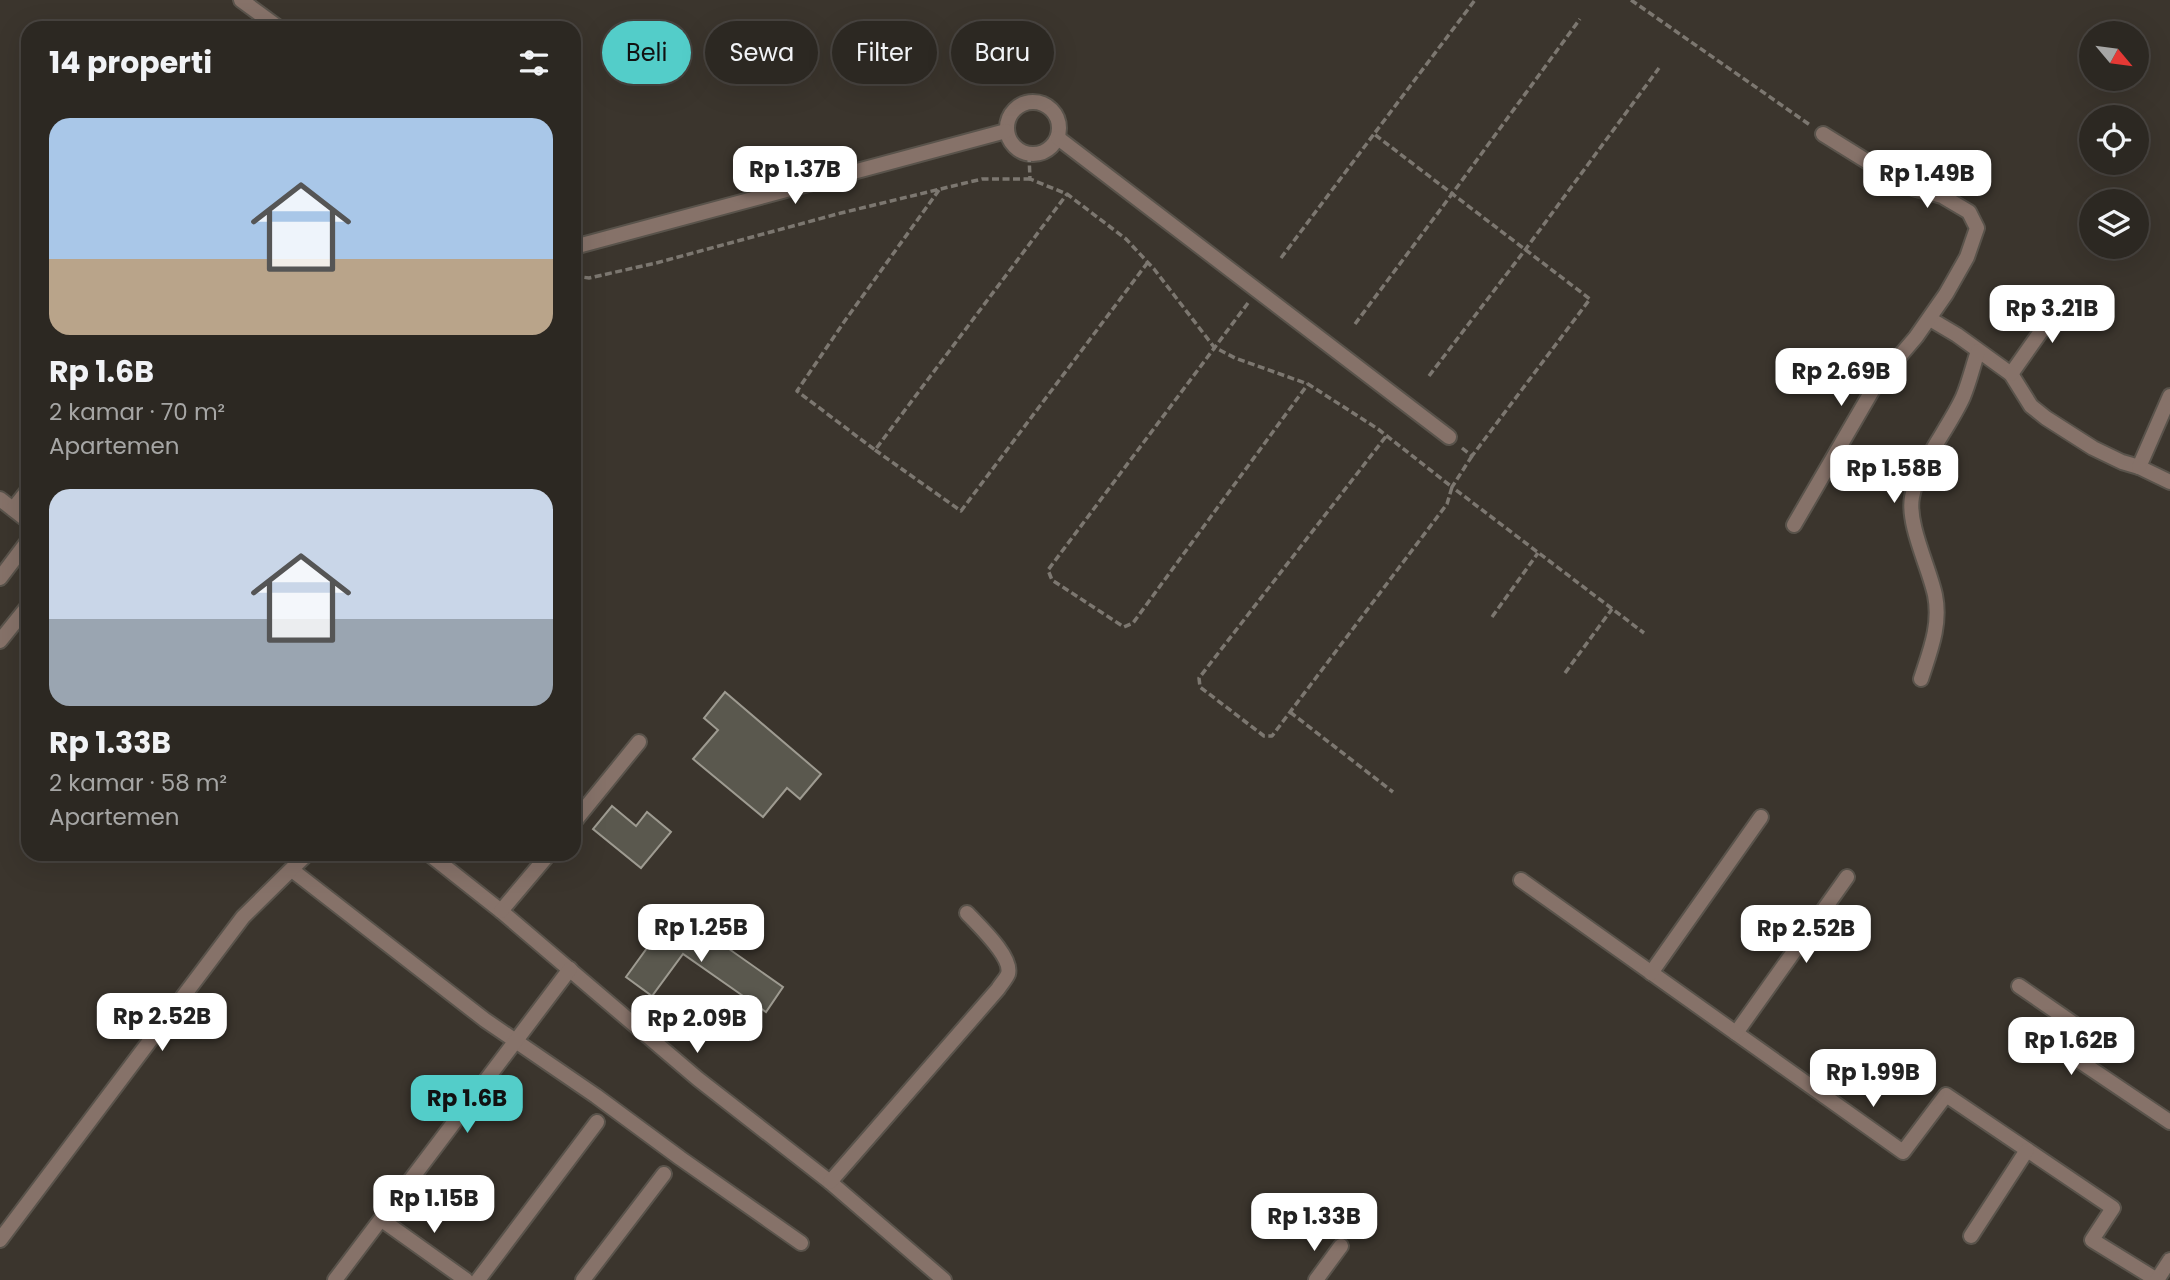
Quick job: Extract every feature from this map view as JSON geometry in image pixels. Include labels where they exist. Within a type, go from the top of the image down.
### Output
[{"type":"street","points":[[241,0],[270,21]]},
{"type":"street","points":[[1027,102],[1046,105],[1058,119],[1058,138],[1046,151],[1029,155],[1014,147],[1006,131],[1011,113],[1027,102]]},
{"type":"street","points":[[581,245],[1006,131]]},
{"type":"street","points":[[1794,525],[1876,384],[1947,294],[1977,228],[1969,212],[1942,196],[1913,188],[1897,180],[1823,134]]},
{"type":"street","points":[[1058,138],[1449,437]]},
{"type":"street","points":[[2011,374],[2066,296]]},
{"type":"street","points":[[1930,318],[2011,374],[2031,405],[2046,418],[2093,448],[2170,482]]},
{"type":"street","points":[[1921,679],[1936,631],[1937,615],[1935,597],[1911,514],[1912,496],[1918,479],[1963,397],[1978,351]]},
{"type":"street","points":[[2138,467],[2170,396]]},
{"type":"street","points":[[0,499],[21,516]]},
{"type":"street","points":[[13,509],[21,499]]},
{"type":"street","points":[[0,578],[21,550]]},
{"type":"street","points":[[0,640],[21,614]]},
{"type":"street","points":[[581,813],[639,742]]},
{"type":"street","points":[[1651,973],[1761,817]]},
{"type":"street","points":[[0,1240],[243,917],[300,861]]},
{"type":"street","points":[[438,861],[501,911],[698,1079],[830,1182],[944,1280]]},
{"type":"street","points":[[501,911],[543,861]]},
{"type":"street","points":[[292,870],[516,1042],[801,1243]]},
{"type":"street","points":[[1736,1033],[1847,877]]},
{"type":"street","points":[[1521,880],[1903,1152],[1946,1095],[2112,1208],[2092,1240],[2157,1280],[2170,1260]]},
{"type":"street","points":[[830,1182],[998,989],[1007,974],[1009,964],[1003,954],[967,913]]},
{"type":"street","points":[[335,1280],[570,969]]},
{"type":"street","points":[[2019,986],[2074,1024],[2075,1058],[2170,1122]]},
{"type":"street","points":[[478,1280],[597,1122]]},
{"type":"street","points":[[1971,1236],[2027,1150]]},
{"type":"street","points":[[583,1280],[664,1174]]},
{"type":"street","points":[[382,1220],[466,1280]]},
{"type":"street","points":[[1317,1280],[1341,1246]]},
{"type":"path","points":[[1281,258],[1475,0]]},
{"type":"path","points":[[1631,0],[1823,134]]},
{"type":"path","points":[[1355,324],[1580,19]]},
{"type":"path","points":[[1429,376],[1659,68]]},
{"type":"path","points":[[1374,134],[1590,299],[1472,456],[1452,487],[1447,504],[1272,736],[1264,736],[1200,687],[1199,678],[1387,435]]},
{"type":"path","points":[[1029,155],[1030,179]]},
{"type":"path","points":[[581,277],[589,278],[656,263],[982,179],[1030,179],[1067,194],[1126,239],[1148,262],[1214,347],[1235,358],[1308,384],[1387,435],[1644,634]]},
{"type":"path","points":[[939,190],[797,391],[961,511],[1148,262]]},
{"type":"path","points":[[876,450],[1067,194]]},
{"type":"path","points":[[1258,291],[1048,570],[1052,580],[1124,627],[1133,622],[1308,384]]},
{"type":"path","points":[[1449,437],[1472,456]]},
{"type":"path","points":[[1492,617],[1538,553]]},
{"type":"path","points":[[1565,673],[1612,609]]},
{"type":"path","points":[[1290,712],[1393,792]]},
{"type":"building","points":[[725,692],[821,774],[800,799],[787,788],[763,817],[693,759],[718,730],[704,718]]},
{"type":"building","points":[[612,806],[636,826],[647,812],[671,832],[641,868],[593,829]]},
{"type":"building","points":[[671,915],[701,937],[705,932],[783,987],[766,1012],[683,954],[652,996],[626,977]]}]
